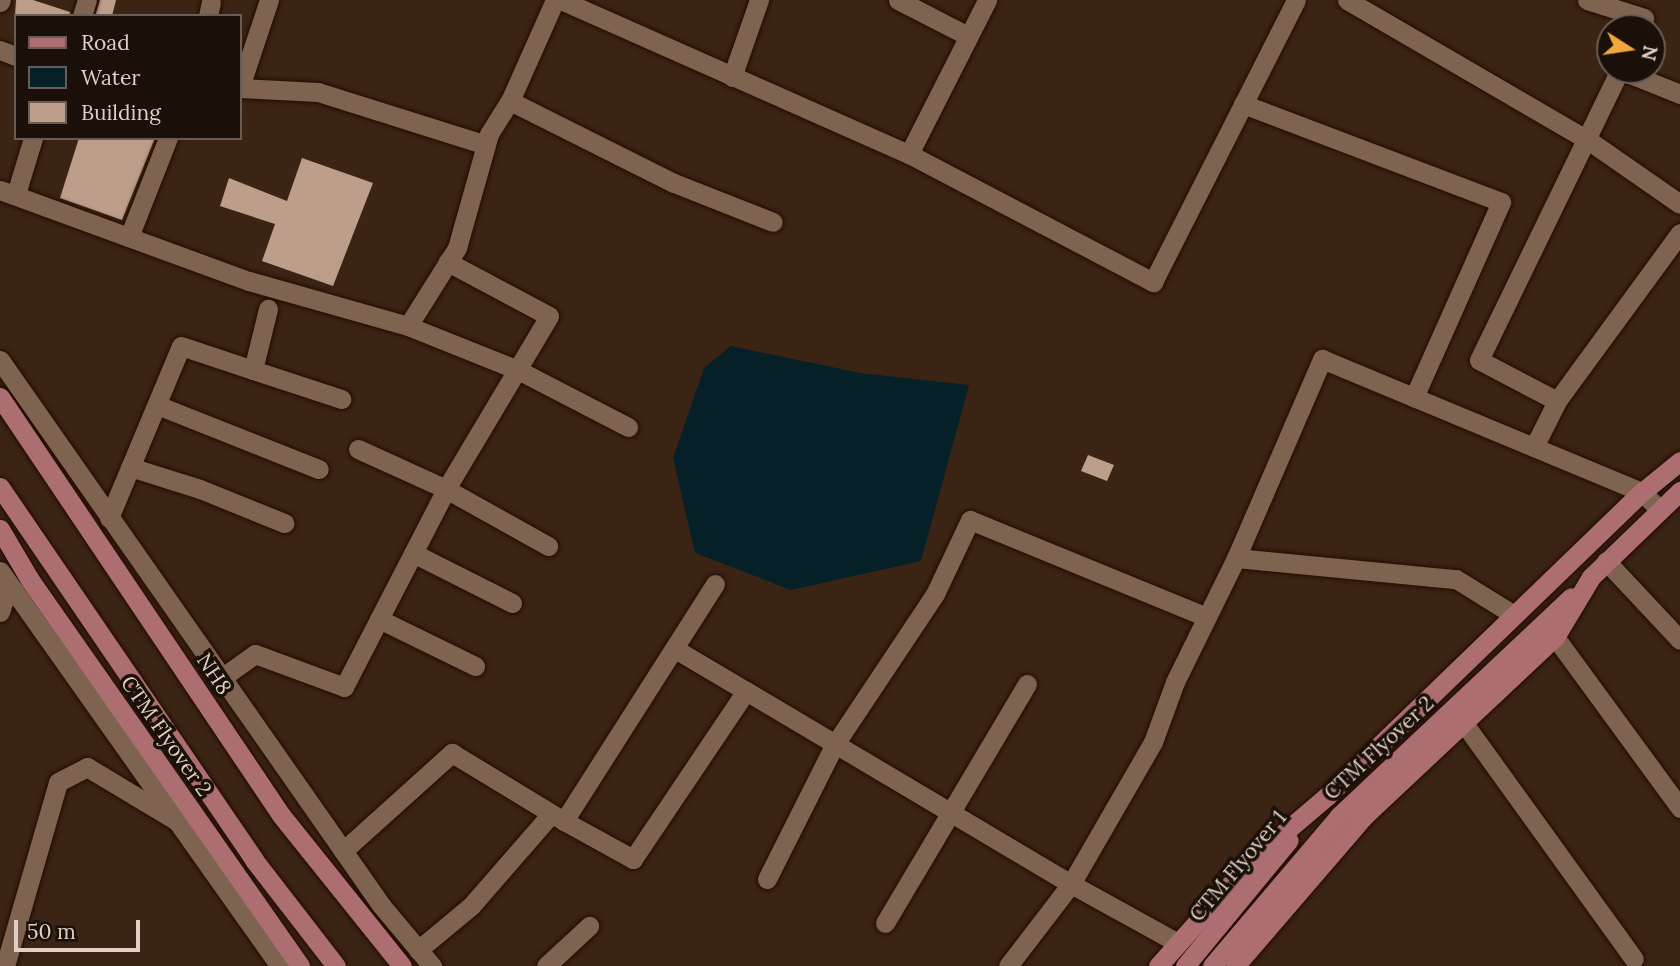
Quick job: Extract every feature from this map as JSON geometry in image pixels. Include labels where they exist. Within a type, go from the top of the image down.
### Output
[{"type":"main road","name":"NH8","points":[[0,397],[277,809],[402,966]]},
{"type":"main road","points":[[1158,966],[1252,860],[1327,796],[1642,492],[1680,461]]},
{"type":"main road","points":[[0,487],[254,860],[336,966]]},
{"type":"main road","points":[[1235,966],[1363,817],[1463,722],[1551,629],[1591,576],[1658,508],[1680,491]]},
{"type":"main road","name":"CTM Flyover 2","points":[[4,536],[299,966]]},
{"type":"main road","name":"CTM Flyover 2","points":[[1212,966],[1339,816],[1551,629]]},
{"type":"main road","name":"CTM Flyover 1","points":[[1185,966],[1327,796]]},
{"type":"street","points":[[242,82],[269,0]]},
{"type":"street","points":[[408,326],[457,248],[486,145],[510,101],[536,33],[555,0]]},
{"type":"street","points":[[561,0],[909,153],[1153,282],[1296,0]]},
{"type":"street","points":[[732,77],[759,0]]},
{"type":"street","points":[[898,0],[968,36]]},
{"type":"street","points":[[909,153],[987,0]]},
{"type":"street","points":[[1347,0],[1588,140],[1680,204]]},
{"type":"street","points":[[1587,0],[1620,14]]},
{"type":"street","points":[[1557,401],[1479,359],[1620,70],[1680,94]]},
{"type":"street","points":[[242,88],[318,92],[486,145]]},
{"type":"street","points":[[510,101],[674,183],[773,222]]},
{"type":"street","points":[[1243,104],[1501,202],[1414,397]]},
{"type":"street","points":[[32,140],[8,192],[249,281],[408,326],[518,370],[628,427]]},
{"type":"street","points":[[129,237],[167,140]]},
{"type":"street","points":[[1534,447],[1557,401],[1680,233]]},
{"type":"street","points":[[220,679],[255,654],[344,687],[446,489],[549,316],[448,262]]},
{"type":"street","points":[[253,370],[268,309]]},
{"type":"street","points":[[109,518],[181,346],[341,399]]},
{"type":"street","points":[[1009,966],[1071,884],[1153,742],[1175,682],[1236,558],[1322,359],[1642,492],[1658,508]]},
{"type":"street","points":[[0,360],[220,679],[343,851],[432,966]]},
{"type":"street","points":[[157,405],[319,469]]},
{"type":"street","points":[[358,449],[446,489],[548,546]]},
{"type":"street","points":[[131,467],[200,489],[284,523]]},
{"type":"street","points":[[767,879],[835,744],[935,594],[970,520],[1207,617]]},
{"type":"street","points":[[413,552],[512,603]]},
{"type":"street","points":[[1236,558],[1456,579],[1514,615]]},
{"type":"street","points":[[1606,561],[1680,640]]},
{"type":"street","points":[[0,612],[5,578]]},
{"type":"street","points":[[5,578],[280,966]]},
{"type":"street","points":[[418,950],[471,906],[557,818],[675,649],[715,584]]},
{"type":"street","points":[[379,619],[475,666]]},
{"type":"street","points":[[1551,629],[1680,808]]},
{"type":"street","points":[[675,649],[1071,884],[1178,943]]},
{"type":"street","points":[[885,923],[1027,684]]},
{"type":"street","points":[[343,851],[452,753],[557,818],[633,859],[746,691]]},
{"type":"street","points":[[1463,722],[1634,958]]},
{"type":"street","points":[[5,966],[58,782],[87,767],[177,821]]},
{"type":"street","points":[[277,809],[301,792]]},
{"type":"street","points":[[546,966],[589,926]]},
{"type":"water","points":[[731,346],[860,373],[969,385],[921,561],[791,590],[695,553],[673,458],[704,368]]},
{"type":"building","points":[[16,0],[33,0],[70,12],[70,14],[15,14]]},
{"type":"building","points":[[100,0],[116,0],[112,14],[96,14]]},
{"type":"building","points":[[78,140],[154,140],[122,220],[60,198]]},
{"type":"building","points":[[302,158],[373,183],[333,286],[262,261],[275,224],[220,206],[229,178],[287,201]]},
{"type":"building","points":[[1088,455],[1114,465],[1107,481],[1081,471]]}]
